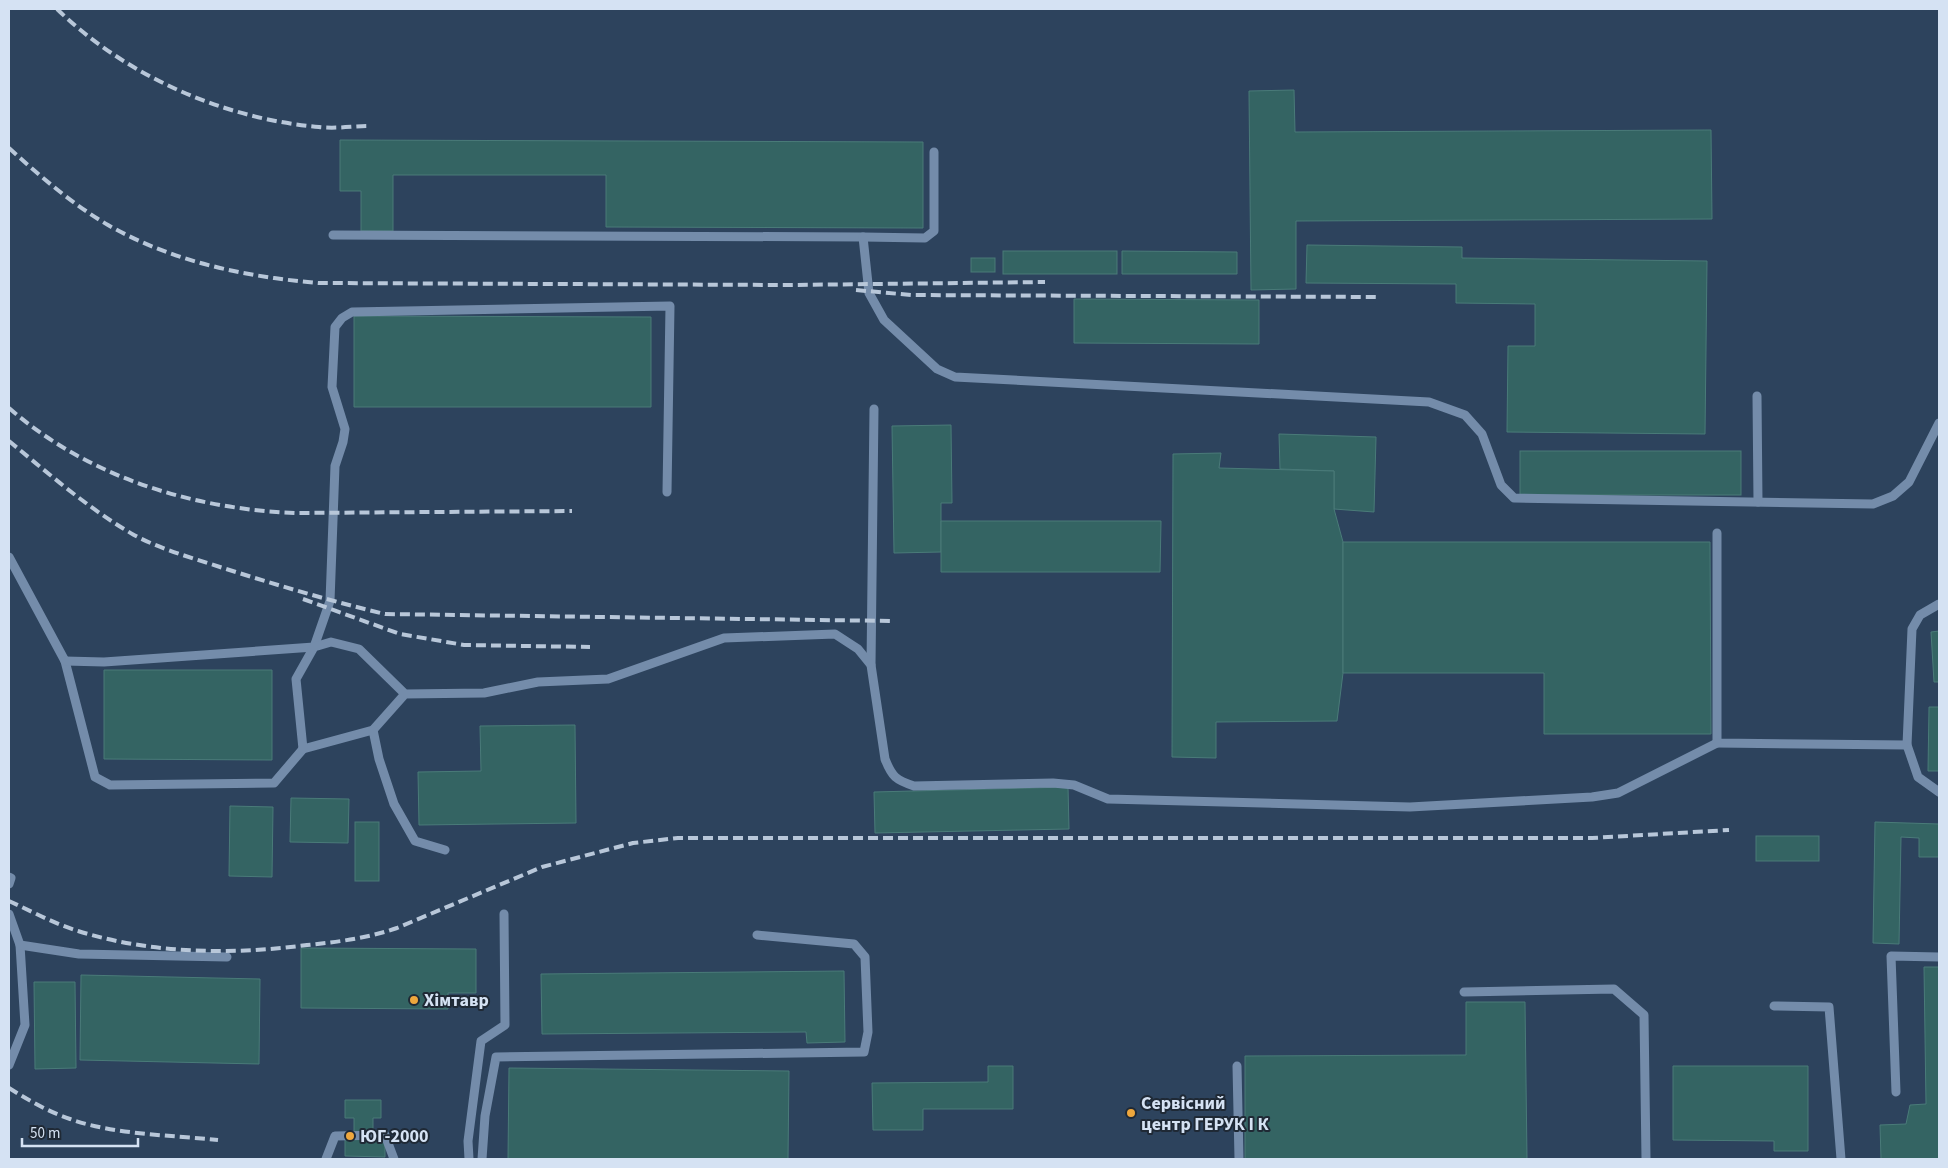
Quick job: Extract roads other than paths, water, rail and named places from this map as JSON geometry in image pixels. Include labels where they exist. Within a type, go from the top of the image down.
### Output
[{"type":"lane","points":[[333,235],[925,238],[934,230],[934,152]]},
{"type":"lane","points":[[863,237],[868,293],[884,320],[936,369],[955,377],[1429,402],[1465,414],[1482,434],[1501,484],[1514,498],[1873,504],[1893,496],[1909,482],[1939,423]]},
{"type":"lane","points":[[303,749],[296,679],[314,647],[330,601],[335,466],[343,442],[345,428],[332,387],[335,327],[342,318],[352,312],[670,306],[667,492]]},
{"type":"lane","points":[[1757,396],[1758,502]]},
{"type":"lane","points":[[874,408],[871,665],[885,759],[890,772],[898,781],[914,786],[1053,783],[1074,786],[1108,799],[1419,807],[1592,797],[1618,793],[1717,743],[1908,745]]},
{"type":"lane","points":[[1717,532],[1717,743]]},
{"type":"lane","points":[[9,557],[65,661],[95,777],[110,785],[274,783],[303,749],[373,730],[405,694]]},
{"type":"lane","points":[[1939,604],[1920,615],[1912,629],[1908,745],[1918,778],[1939,792]]},
{"type":"lane","points":[[65,661],[104,662],[314,647],[332,642],[359,649],[405,694],[484,693],[538,682],[608,679],[724,638],[835,634],[858,649],[871,665]]},
{"type":"lane","points":[[373,730],[379,759],[394,804],[415,841],[445,850]]},
{"type":"lane","points":[[9,876],[11,878],[9,884]]},
{"type":"lane","points":[[9,914],[20,945],[25,1025],[9,1065]]},
{"type":"lane","points":[[469,1159],[468,1141],[481,1041],[505,1025],[504,914]]},
{"type":"lane","points":[[482,1159],[485,1116],[496,1057],[864,1052],[868,1032],[865,957],[854,944],[757,935]]},
{"type":"lane","points":[[20,945],[79,954],[227,957]]},
{"type":"lane","points":[[1896,1092],[1891,956],[1939,957]]},
{"type":"lane","points":[[1464,992],[1614,989],[1644,1014],[1646,1159]]},
{"type":"lane","points":[[1774,1006],[1829,1007],[1841,1159]]},
{"type":"lane","points":[[1237,1066],[1239,1159]]},
{"type":"lane","points":[[326,1159],[335,1136],[385,1135],[394,1159]]},
{"type":"railway","points":[[57,9],[84,33],[114,55],[145,74],[213,104],[248,115],[325,128],[369,126]]},
{"type":"railway","points":[[9,148],[69,199],[108,225],[133,238],[158,249],[210,266],[264,277],[319,283],[790,285],[1045,282]]},
{"type":"railway","points":[[856,290],[911,295],[1376,297]]},
{"type":"railway","points":[[9,408],[40,432],[73,453],[107,470],[143,485],[218,505],[295,513],[572,511]]},
{"type":"railway","points":[[9,441],[85,503],[134,535],[178,553],[263,581],[385,614],[893,621]]},
{"type":"railway","points":[[303,599],[400,634],[464,645],[590,647]]},
{"type":"railway","points":[[9,901],[61,925],[106,939],[163,948],[221,951],[250,950],[330,942],[375,934],[397,928],[542,867],[633,843],[678,838],[1592,838],[1729,830]]},
{"type":"railway","points":[[9,1088],[46,1109],[87,1124],[143,1134],[218,1140]]},
{"type":"place","name":"Хімтавр","points":[[414,1000]]},
{"type":"place","name":"Сервісний центр ГЕРУК І К","points":[[1131,1113]]},
{"type":"place","name":"ЮГ-2000","points":[[350,1136]]}]
